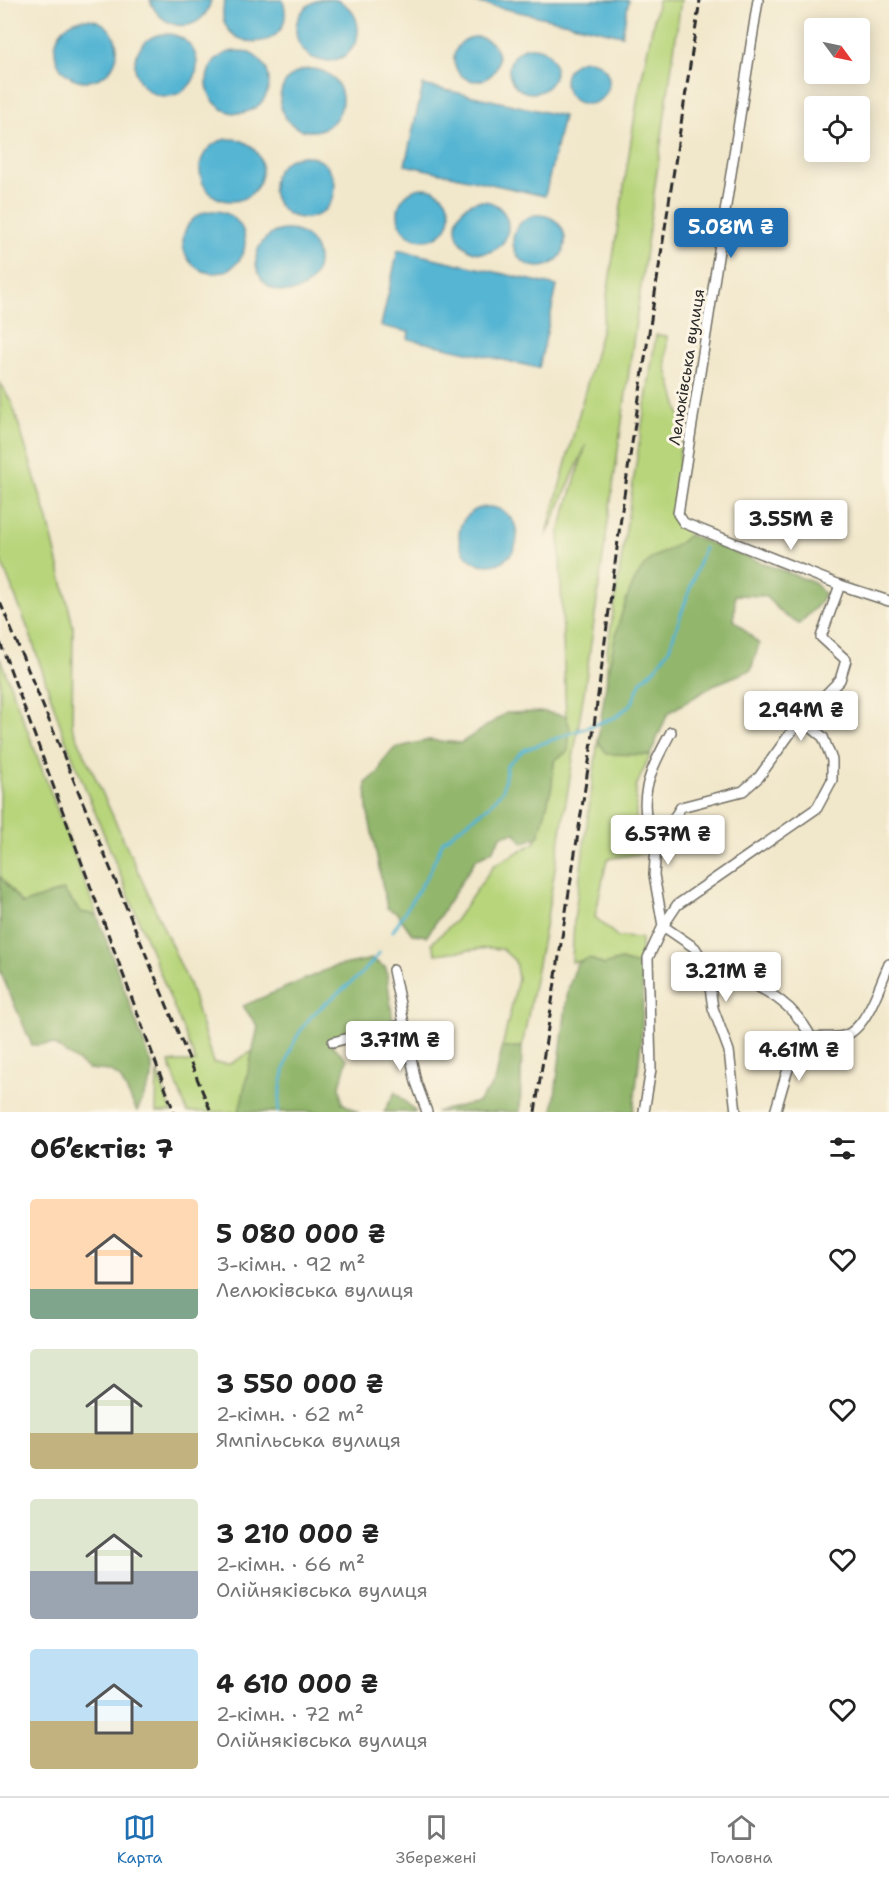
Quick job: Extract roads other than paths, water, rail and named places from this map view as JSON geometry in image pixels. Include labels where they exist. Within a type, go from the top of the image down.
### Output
[{"type":"street","name":"Лелюківська вулиця","points":[[758,0],[678,514],[684,524],[840,585]]},
{"type":"street","points":[[736,1112],[729,1051],[712,1008],[707,967],[695,948],[663,926],[654,875],[656,846],[681,807],[743,791],[759,777],[797,724],[840,680],[846,660],[821,637],[840,585],[889,601]]},
{"type":"street","points":[[644,1112],[651,1069],[648,958],[663,926],[677,904],[817,808],[832,780],[832,760],[823,736],[808,725],[797,724]]},
{"type":"street","points":[[656,846],[647,829],[644,813],[648,776],[671,732]]},
{"type":"street","points":[[775,1112],[794,1054],[803,1042],[822,1036],[843,1036],[861,1023],[889,964]]},
{"type":"street","points":[[707,967],[753,982],[782,1002],[803,1021],[812,1039]]},
{"type":"street","points":[[393,970],[416,1082],[427,1112]]},
{"type":"street","points":[[333,1042],[405,1024]]},
{"type":"water","points":[[321,-1],[333,-1],[349,8],[356,18],[358,30],[356,42],[349,52],[333,61],[321,61],[310,56],[301,47],[296,36],[296,24],[301,13],[310,4]]},
{"type":"water","points":[[150,0],[211,0],[207,12],[200,20],[182,26],[163,19],[155,11]]},
{"type":"water","points":[[225,0],[283,0],[285,19],[279,32],[268,39],[254,42],[240,39],[229,31],[223,18]]},
{"type":"water","points":[[465,0],[629,0],[622,35]]},
{"type":"water","points":[[80,19],[92,19],[108,28],[115,38],[117,50],[115,62],[108,72],[92,81],[80,81],[69,76],[60,67],[55,56],[55,44],[60,33],[69,24]]},
{"type":"water","points":[[160,34],[172,34],[188,43],[195,53],[197,65],[195,77],[188,87],[172,96],[160,96],[149,91],[140,82],[135,71],[135,59],[140,48],[149,39]]},
{"type":"water","points":[[476,37],[491,44],[498,59],[491,74],[476,81],[461,74],[454,59],[461,44]]},
{"type":"water","points":[[537,47],[549,53],[554,61],[554,79],[549,87],[541,92],[527,93],[515,87],[510,79],[509,65],[515,53],[523,48]]},
{"type":"water","points":[[232,51],[244,51],[260,60],[267,70],[269,82],[267,94],[260,104],[244,113],[232,113],[221,108],[212,99],[207,88],[207,76],[212,65],[221,56]]},
{"type":"water","points":[[587,60],[602,67],[609,82],[602,97],[587,104],[572,97],[565,82],[572,67]]},
{"type":"water","points":[[305,69],[317,69],[333,78],[340,88],[342,100],[340,112],[333,122],[317,131],[305,131],[294,126],[285,117],[280,106],[280,94],[285,83],[294,74]]},
{"type":"water","points":[[423,85],[563,116],[545,196],[405,165]]},
{"type":"water","points":[[225,139],[237,139],[253,148],[260,158],[262,170],[260,182],[253,192],[237,201],[225,201],[214,196],[205,187],[200,176],[200,164],[205,153],[214,144]]},
{"type":"water","points":[[298,156],[310,156],[326,165],[333,175],[335,187],[333,199],[326,209],[310,218],[298,218],[287,213],[278,204],[273,193],[273,181],[278,170],[287,161]]},
{"type":"water","points":[[424,188],[434,190],[442,196],[448,204],[450,214],[448,224],[442,232],[434,238],[424,240],[414,238],[406,232],[400,224],[398,214],[400,204],[406,196],[414,190]]},
{"type":"water","points":[[482,201],[492,203],[500,209],[506,217],[508,227],[506,237],[500,245],[492,251],[482,253],[472,251],[464,245],[458,237],[456,227],[458,217],[464,209],[472,203]]},
{"type":"water","points":[[208,211],[220,211],[236,220],[243,230],[245,242],[243,254],[236,264],[220,273],[208,273],[197,268],[188,259],[183,248],[183,236],[188,225],[197,216]]},
{"type":"water","points":[[539,215],[549,217],[557,223],[563,231],[565,241],[563,251],[557,259],[549,265],[539,267],[529,265],[521,259],[515,251],[513,241],[515,231],[521,223],[529,217]]},
{"type":"water","points":[[281,230],[293,230],[309,239],[316,249],[318,261],[316,273],[309,283],[293,292],[281,292],[270,287],[261,278],[256,267],[256,255],[261,244],[270,235]]},
{"type":"water","points":[[398,250],[557,286],[539,368],[408,339],[409,332],[381,326]]},
{"type":"water","points":[[488,507],[499,509],[509,515],[515,525],[517,536],[515,547],[509,557],[499,563],[488,565],[477,563],[467,557],[461,547],[459,536],[461,525],[467,515],[477,509]]},
{"type":"waterway","points":[[393,931],[429,873],[443,841],[489,806],[503,790],[507,765],[524,750],[616,717],[632,703],[641,681],[656,668],[669,649],[704,548]]},
{"type":"waterway","points":[[278,1112],[284,1070],[300,1032],[308,1020],[358,977],[379,953]]},
{"type":"railway","points":[[535,1112],[591,749],[623,502],[700,0]]},
{"type":"railway","points":[[0,602],[211,1112]]},
{"type":"railway","points":[[0,642],[174,1112]]}]
